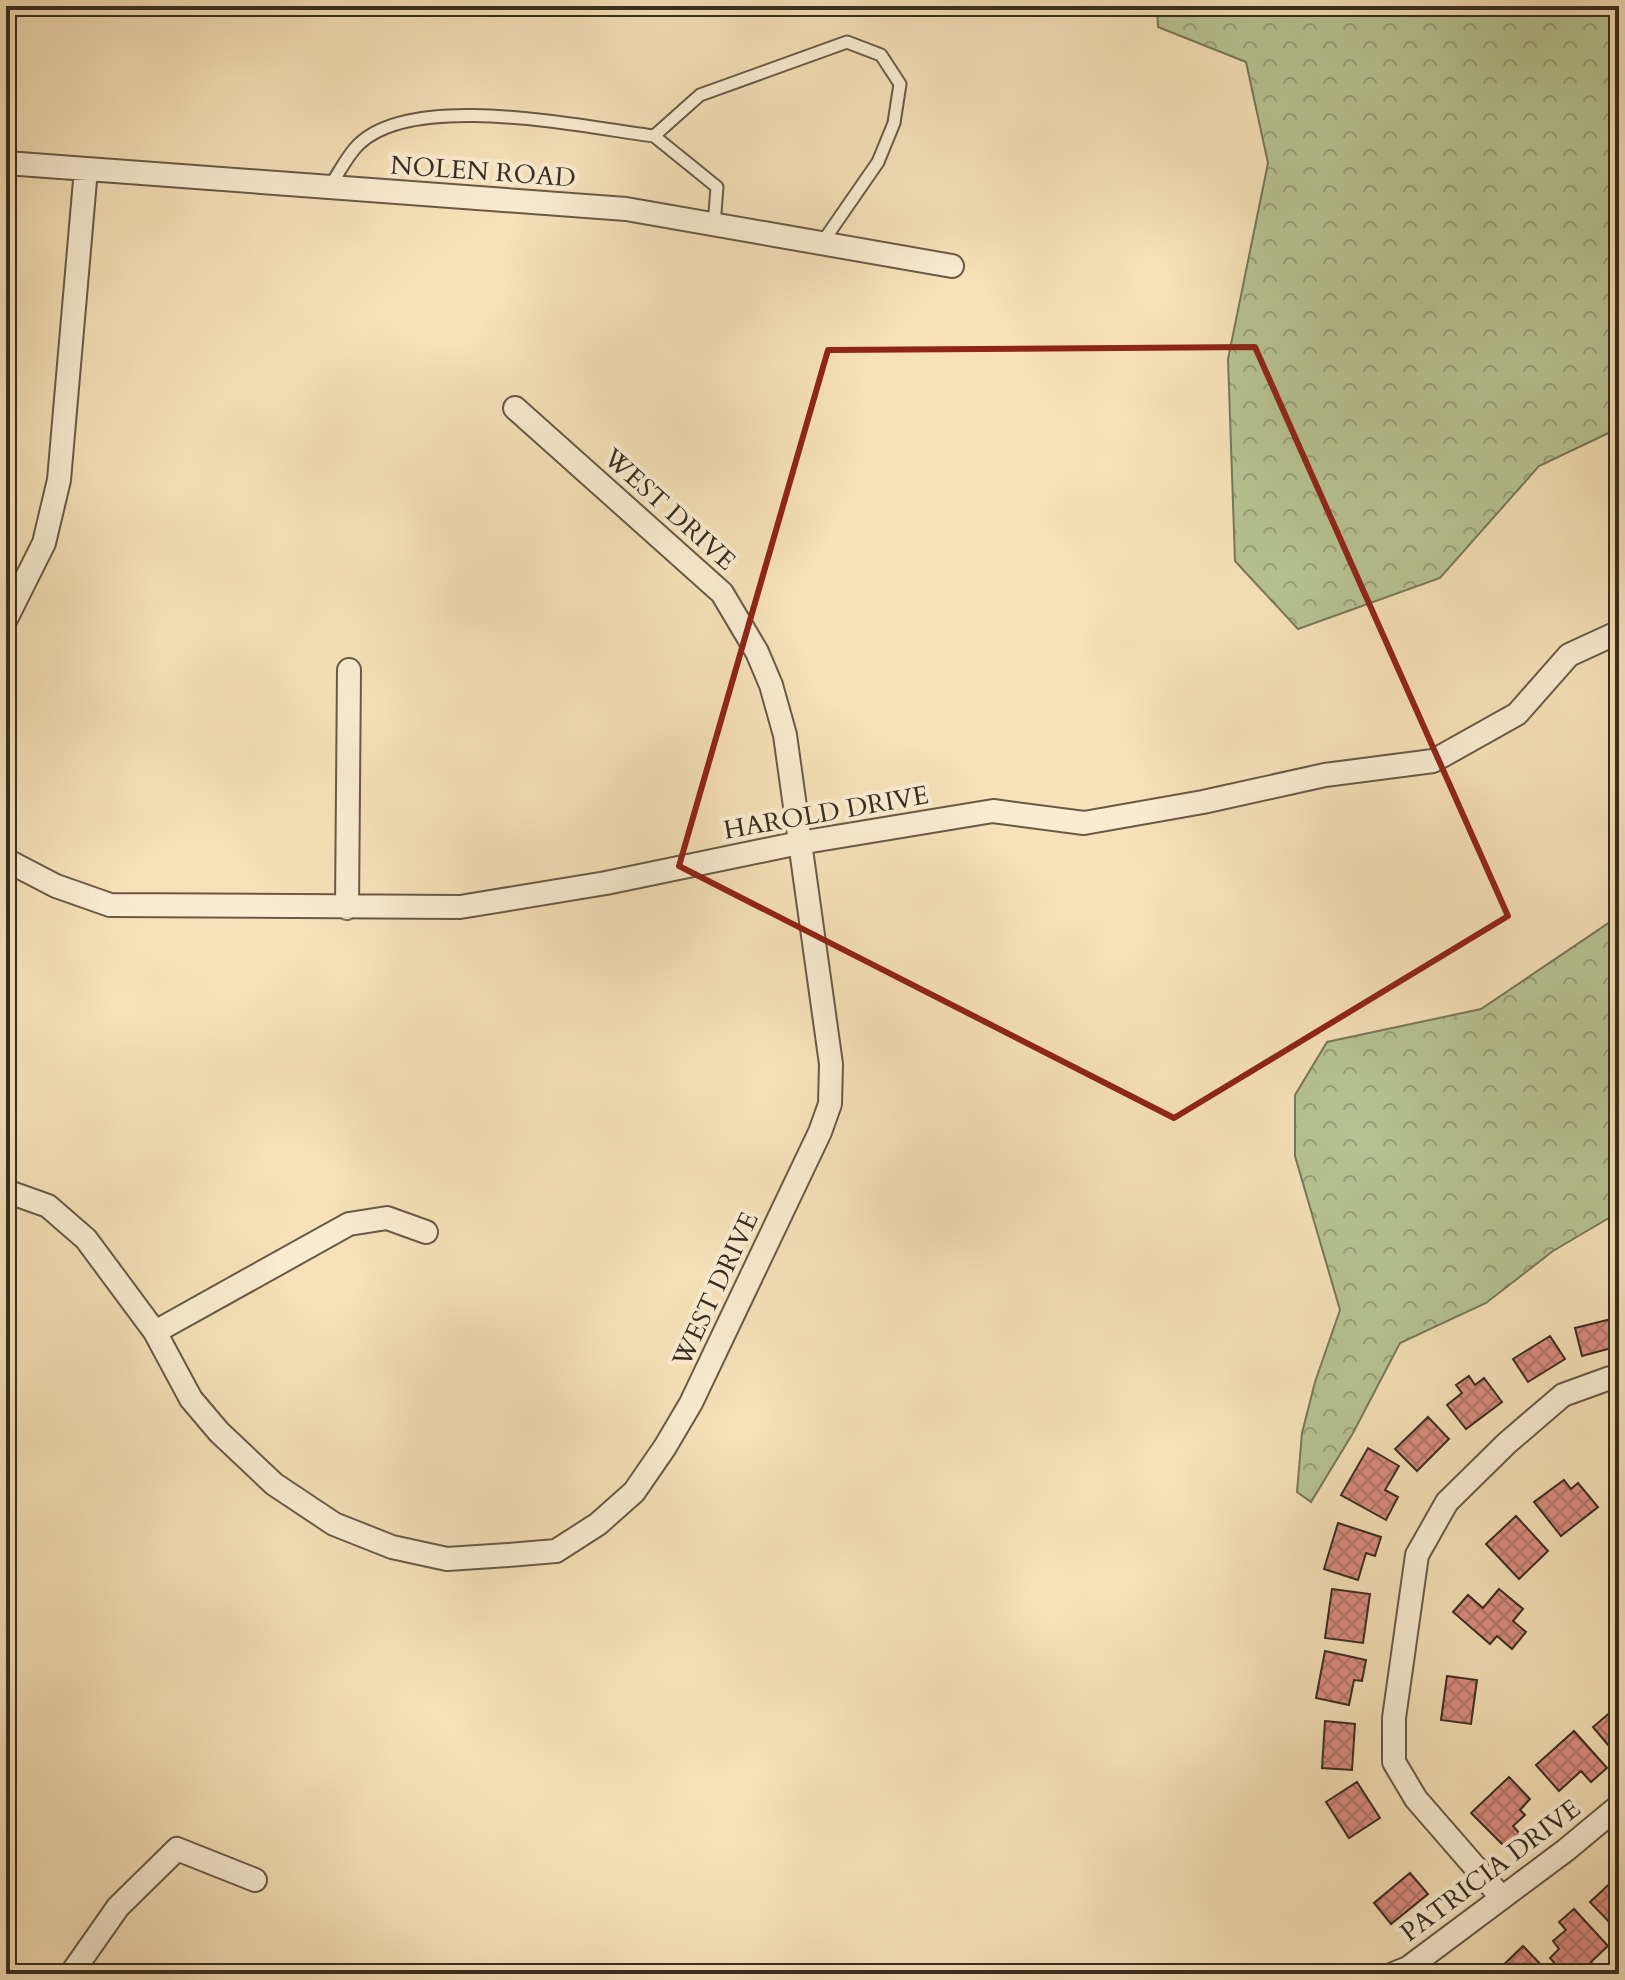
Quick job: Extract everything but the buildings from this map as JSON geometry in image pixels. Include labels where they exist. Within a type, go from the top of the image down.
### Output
[{"type":"street","name":"NOLEN ROAD","points":[[6,163],[626,209],[952,266]]},
{"type":"street","points":[[6,619],[44,543],[59,480],[86,169]]},
{"type":"street","name":"WEST DRIVE","points":[[6,1191],[48,1206],[86,1239],[155,1332],[191,1399],[219,1432],[274,1484],[334,1524],[392,1547],[447,1559],[556,1551],[598,1524],[634,1492],[665,1447],[691,1403],[820,1132],[830,1104],[831,1064],[785,735],[771,685],[757,652],[722,593],[515,408]]},
{"type":"street","name":"HAROLD DRIVE","points":[[6,860],[56,886],[110,905],[460,907],[606,883],[799,843],[993,811],[1084,823],[1203,802],[1325,775],[1433,761],[1517,714],[1569,655],[1619,632]]},
{"type":"street","points":[[347,908],[349,670]]},
{"type":"street","points":[[155,1332],[349,1224],[387,1218],[426,1232]]},
{"type":"street","points":[[1502,1898],[1416,1799],[1394,1762],[1394,1718],[1417,1555],[1447,1502],[1507,1443],[1563,1395],[1610,1378],[1619,1378]]},
{"type":"street","name":"PATRICIA DRIVE","points":[[1393,1974],[1408,1968],[1619,1806]]},
{"type":"street","points":[[71,1974],[118,1907],[177,1849],[255,1880]]},
{"type":"lane","points":[[654,136],[700,95],[847,42],[881,55],[900,84],[894,123],[878,162],[822,243]]},
{"type":"lane","points":[[328,187],[359,144],[396,123],[436,116],[510,117],[654,136],[717,187],[714,225]]},
{"type":"highlighted area","points":[[1255,347],[1508,916],[1174,1118],[679,866],[828,350]]},
{"type":"green space","points":[[1157,6],[1619,6],[1619,428],[1539,466],[1440,578],[1298,629],[1235,561],[1228,359],[1268,163],[1246,62],[1158,27]]},
{"type":"green space","points":[[1619,916],[1619,1212],[1553,1251],[1486,1303],[1400,1343],[1353,1433],[1311,1502],[1297,1492],[1302,1433],[1315,1382],[1340,1310],[1295,1156],[1295,1095],[1327,1042],[1481,1009]]}]
